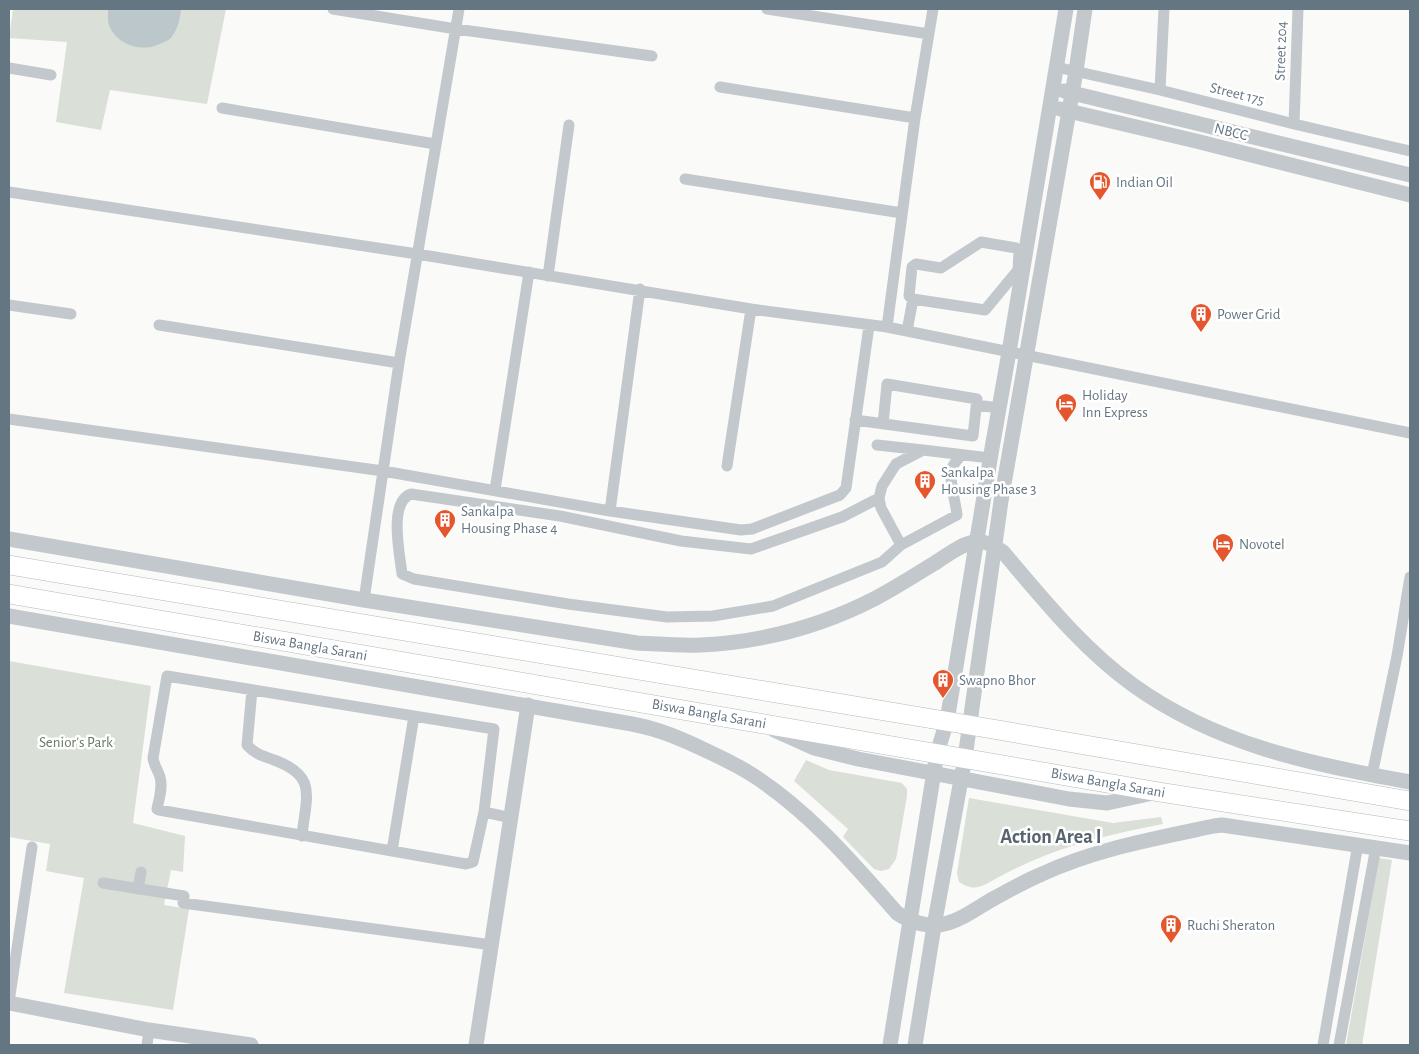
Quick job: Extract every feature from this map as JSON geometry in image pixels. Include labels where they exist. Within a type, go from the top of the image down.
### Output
[{"type":"main road","name":"Biswa Bangla Sarani","points":[[9,565],[947,722],[969,724],[1410,801]]},
{"type":"main road","name":"Biswa Bangla Sarani","points":[[9,594],[1160,792],[1410,831]]},
{"type":"street","points":[[333,9],[456,29],[652,56]]},
{"type":"street","points":[[364,600],[398,363],[459,9]]},
{"type":"street","points":[[767,9],[929,34]]},
{"type":"street","points":[[887,327],[915,118],[933,9]]},
{"type":"street","points":[[890,1045],[937,753],[947,722],[1066,9]]},
{"type":"street","points":[[915,1045],[934,926],[965,758],[994,545],[1076,71],[1085,9]]},
{"type":"street","points":[[1160,90],[1164,9]]},
{"type":"street","name":"Street 204","points":[[1294,124],[1298,9]]},
{"type":"street","name":"Street 175","points":[[1056,67],[1160,90],[1410,151]]},
{"type":"street","points":[[9,68],[51,75]]},
{"type":"street","points":[[720,87],[915,118]]},
{"type":"street","name":"NBCC","points":[[1052,88],[1410,175]]},
{"type":"street","points":[[1049,107],[1410,195]]},
{"type":"street","points":[[222,108],[435,144]]},
{"type":"street","points":[[548,276],[569,125]]},
{"type":"street","points":[[685,179],[902,213]]},
{"type":"street","points":[[9,192],[417,254],[751,309],[887,327],[1410,433]]},
{"type":"street","points":[[981,242],[1016,248],[1019,252],[1018,270],[985,310],[913,299],[909,296],[912,268],[916,264],[941,268],[981,242]]},
{"type":"street","points":[[495,490],[529,272]]},
{"type":"street","points":[[610,511],[640,290]]},
{"type":"street","points":[[907,331],[913,299]]},
{"type":"street","points":[[9,304],[71,314]]},
{"type":"street","points":[[727,466],[751,309]]},
{"type":"street","points":[[159,325],[398,363]]},
{"type":"street","points":[[9,419],[383,472],[610,511],[741,530],[752,529],[840,494],[846,488],[869,326]]},
{"type":"street","points":[[855,420],[883,424],[973,436],[977,399],[888,384],[883,424]]},
{"type":"street","points":[[977,405],[999,408]]},
{"type":"street","points":[[974,428],[994,432]]},
{"type":"street","points":[[877,445],[990,458]]},
{"type":"street","points":[[902,545],[881,508],[882,486],[896,464],[923,450]]},
{"type":"street","points":[[880,498],[842,517],[752,549],[681,541],[560,516],[411,494],[406,496],[400,504],[397,531],[402,574],[414,579],[568,604],[668,617],[714,616],[773,606],[882,562],[902,545],[957,515],[956,500],[951,481],[952,469],[961,454]]},
{"type":"street","points":[[379,501],[400,504]]},
{"type":"street","points":[[9,539],[364,600],[637,643],[680,646],[722,643],[793,630],[848,611],[900,585],[957,549],[977,542],[994,545],[1003,552],[1056,614],[1086,645],[1131,684],[1159,702],[1199,723],[1254,747],[1284,756],[1410,782]]},
{"type":"street","points":[[1372,775],[1397,656],[1410,577]]},
{"type":"street","points":[[9,616],[632,724],[675,735],[738,766],[764,782],[839,849],[898,912],[909,920],[934,926],[965,916],[1024,882],[1066,864],[1108,851],[1214,826],[1358,844],[1410,853]]},
{"type":"street","points":[[199,648],[202,627]]},
{"type":"street","points":[[167,676],[252,690],[494,729],[484,812],[473,862],[470,864],[302,836],[157,809],[161,785],[160,776],[154,766],[153,758],[167,676]]},
{"type":"street","points":[[252,690],[247,745],[254,753],[290,766],[298,772],[305,782],[302,836]]},
{"type":"street","points":[[476,1045],[528,706]]},
{"type":"street","points":[[392,851],[414,716]]},
{"type":"street","points":[[753,721],[814,748],[960,780],[1087,802],[1107,803],[1160,792]]},
{"type":"street","points":[[484,812],[512,818]]},
{"type":"street","points":[[1323,1045],[1358,844]]},
{"type":"street","points":[[32,847],[9,1002],[148,1038],[250,1045]]},
{"type":"street","points":[[1339,1045],[1376,847]]},
{"type":"street","points":[[138,889],[141,872]]},
{"type":"street","points":[[103,883],[184,896],[183,903],[492,945]]},
{"type":"green space","points":[[13,9],[226,9],[207,104],[110,90],[101,130],[56,122],[67,42],[9,38]]},
{"type":"green space","name":"Senior's Park","points":[[9,661],[151,686],[133,823],[185,836],[183,872],[171,870],[164,905],[189,909],[173,1010],[64,993],[84,878],[46,871],[50,844],[9,837]]},
{"type":"green space","points":[[806,760],[829,770],[902,783],[907,789],[896,859],[889,869],[881,871],[874,869],[843,837],[848,829],[794,781]]},
{"type":"green space","points":[[969,798],[1113,823],[1161,817],[1163,824],[1099,838],[1057,851],[974,888],[959,882],[957,873]]},
{"type":"green space","points":[[1379,858],[1392,860],[1362,1045],[1346,1045]]},
{"type":"shaded area","points":[[108,9],[181,9],[178,24],[171,38],[157,45],[142,48],[127,44],[115,35],[108,21]]},
{"type":"place","name":"Indian Oil","points":[[1100,201]]},
{"type":"place","name":"Power Grid","points":[[1201,333]]},
{"type":"place","name":"Holiday Inn Express","points":[[1066,423]]},
{"type":"place","name":"Sankalpa Housing Phase 3","points":[[925,500]]},
{"type":"place","name":"Sankalpa Housing Phase 4","points":[[445,539]]},
{"type":"place","name":"Novotel","points":[[1223,563]]},
{"type":"place","name":"Swapno Bhor","points":[[943,699]]},
{"type":"place","name":"Ruchi Sheraton","points":[[1171,944]]},
{"type":"district","name":"Action Area I","points":[[1051,837]]}]
